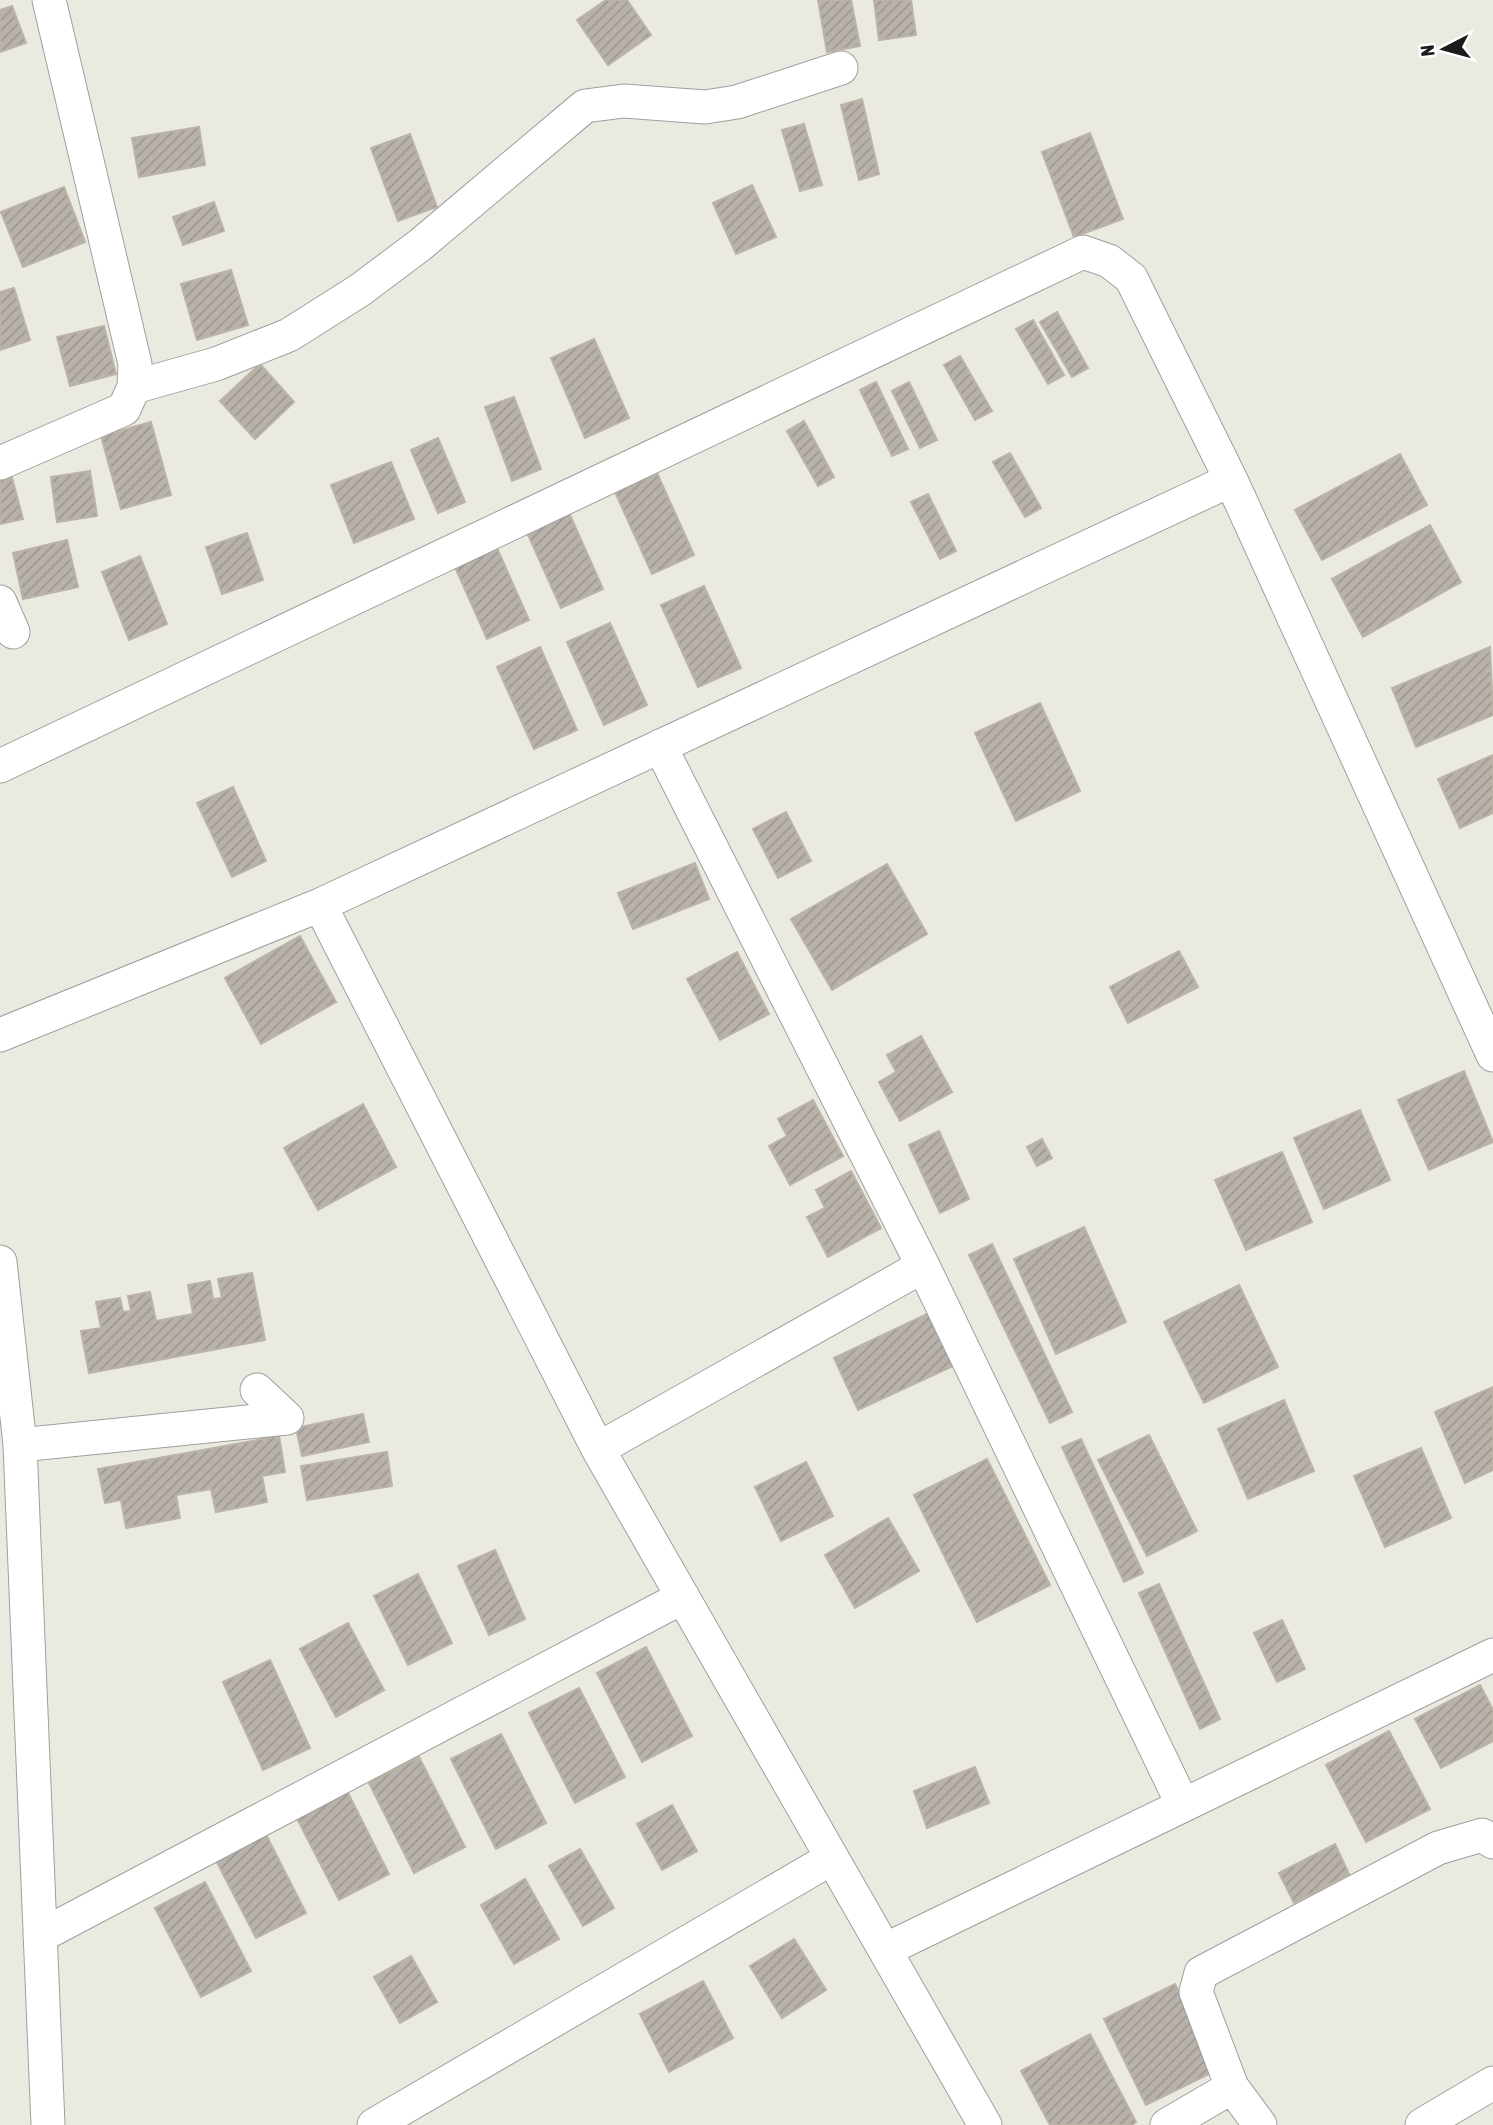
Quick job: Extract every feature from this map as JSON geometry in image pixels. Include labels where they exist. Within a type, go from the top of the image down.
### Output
[{"type":"street","points":[[0,463],[124,409],[134,387],[135,364],[49,0]]},
{"type":"street","points":[[134,387],[216,364],[289,335],[360,290],[420,245],[585,106],[624,101],[705,107],[737,102],[841,68]]},
{"type":"street","points":[[0,766],[1083,252],[1109,261],[1131,278],[1231,480],[1493,1055]]},
{"type":"street","points":[[0,1035],[320,905],[1231,480]]},
{"type":"street","points":[[0,602],[13,632]]},
{"type":"street","points":[[660,747],[923,1266],[1183,1805]]},
{"type":"street","points":[[320,905],[598,1449],[985,2125]]},
{"type":"street","points":[[0,1262],[20,1445],[48,2125]]},
{"type":"street","points":[[598,1449],[923,1266]]},
{"type":"street","points":[[20,1445],[287,1418],[257,1390]]},
{"type":"street","points":[[40,1936],[682,1597]]},
{"type":"street","points":[[885,1950],[1493,1655]]},
{"type":"street","points":[[1260,2125],[1232,2087],[1196,1992],[1202,1973],[1438,1848],[1482,1835],[1493,1842]]},
{"type":"street","points":[[374,2125],[832,1858]]},
{"type":"street","points":[[1422,2125],[1493,2084]]},
{"type":"street","points":[[1167,2125],[1232,2087]]},
{"type":"building","points":[[606,0],[627,0],[651,35],[608,65],[577,20]]},
{"type":"building","points":[[818,0],[851,0],[860,46],[827,52]]},
{"type":"building","points":[[874,0],[911,0],[916,35],[879,40]]},
{"type":"building","points":[[12,6],[26,43],[0,52],[0,10]]},
{"type":"building","points":[[862,99],[879,174],[859,180],[841,105]]},
{"type":"building","points":[[804,124],[822,185],[800,191],[782,130]]},
{"type":"building","points":[[199,127],[205,165],[139,177],[132,138]]},
{"type":"building","points":[[1090,133],[1123,219],[1074,237],[1042,152]]},
{"type":"building","points":[[410,134],[437,207],[398,221],[371,148]]},
{"type":"building","points":[[752,185],[776,237],[736,254],[713,203]]},
{"type":"building","points":[[64,187],[85,242],[23,267],[1,212]]},
{"type":"building","points":[[214,202],[224,231],[183,245],[173,217]]},
{"type":"building","points":[[231,270],[248,325],[197,340],[181,284]]},
{"type":"building","points":[[14,288],[30,340],[0,350],[0,292]]},
{"type":"building","points":[[1057,312],[1088,368],[1072,377],[1040,322]]},
{"type":"building","points":[[1033,320],[1064,375],[1048,384],[1016,329]]},
{"type":"building","points":[[104,326],[116,374],[70,386],[57,337]]},
{"type":"building","points":[[594,339],[629,418],[585,438],[551,358]]},
{"type":"building","points":[[960,356],[992,411],[975,420],[944,365]]},
{"type":"building","points":[[260,364],[294,402],[255,439],[220,401]]},
{"type":"building","points":[[876,382],[908,449],[892,456],[860,390]]},
{"type":"building","points":[[909,382],[937,440],[920,448],[892,391]]},
{"type":"building","points":[[514,397],[541,469],[512,481],[485,407]]},
{"type":"building","points":[[804,421],[834,477],[818,486],[787,431]]},
{"type":"building","points":[[151,422],[171,495],[121,509],[101,436]]},
{"type":"building","points":[[438,438],[465,502],[438,513],[411,450]]},
{"type":"building","points":[[1010,453],[1041,508],[1025,517],[993,462]]},
{"type":"building","points":[[1400,454],[1427,505],[1322,560],[1295,510]]},
{"type":"building","points":[[391,462],[414,519],[354,543],[331,485]]},
{"type":"building","points":[[90,471],[97,516],[57,522],[51,477]]},
{"type":"building","points":[[657,473],[694,555],[652,574],[615,492]]},
{"type":"building","points":[[11,474],[23,519],[0,524],[0,477]]},
{"type":"building","points":[[928,494],[956,551],[940,559],[911,502]]},
{"type":"building","points":[[566,506],[603,589],[561,608],[524,526]]},
{"type":"building","points":[[1430,525],[1461,582],[1363,637],[1332,579]]},
{"type":"building","points":[[247,533],[263,580],[222,594],[206,547]]},
{"type":"building","points":[[492,537],[529,620],[487,639],[450,556]]},
{"type":"building","points":[[67,540],[78,587],[23,599],[13,553]]},
{"type":"building","points":[[140,556],[167,624],[129,640],[102,572]]},
{"type":"building","points":[[704,586],[741,668],[698,687],[661,605]]},
{"type":"building","points":[[610,623],[647,705],[604,725],[567,642]]},
{"type":"building","points":[[540,647],[577,730],[534,749],[497,667]]},
{"type":"building","points":[[1490,647],[1493,715],[1416,747],[1392,688]]},
{"type":"building","points":[[1040,703],[1080,791],[1016,821],[975,733]]},
{"type":"building","points":[[1493,755],[1493,813],[1460,828],[1438,779]]},
{"type":"building","points":[[233,787],[266,861],[232,877],[197,803]]},
{"type":"building","points":[[786,812],[811,861],[778,878],[753,829]]},
{"type":"building","points":[[695,863],[709,899],[633,929],[618,893]]},
{"type":"building","points":[[887,864],[927,934],[832,990],[791,919]]},
{"type":"building","points":[[300,936],[336,1002],[261,1044],[225,978]]},
{"type":"building","points":[[1179,951],[1198,987],[1128,1023],[1110,987]]},
{"type":"building","points":[[737,952],[769,1014],[720,1040],[687,979]]},
{"type":"building","points":[[921,1036],[952,1092],[900,1121],[879,1082],[896,1072],[887,1055]]},
{"type":"building","points":[[1464,1071],[1493,1142],[1429,1170],[1398,1100]]},
{"type":"building","points":[[813,1100],[843,1156],[790,1185],[769,1146],[787,1136],[778,1119]]},
{"type":"building","points":[[363,1104],[396,1167],[318,1210],[284,1148]]},
{"type":"building","points":[[1360,1110],[1390,1180],[1324,1209],[1294,1138]]},
{"type":"building","points":[[939,1131],[969,1199],[940,1213],[909,1145]]},
{"type":"building","points":[[1042,1139],[1052,1158],[1037,1166],[1027,1147]]},
{"type":"building","points":[[1282,1152],[1312,1222],[1246,1250],[1215,1180]]},
{"type":"building","points":[[851,1171],[881,1228],[828,1257],[807,1217],[825,1208],[816,1190]]},
{"type":"building","points":[[1084,1227],[1126,1322],[1056,1354],[1014,1259]]},
{"type":"building","points":[[992,1244],[1072,1412],[1050,1423],[969,1255]]},
{"type":"building","points":[[252,1273],[265,1340],[89,1373],[81,1331],[101,1328],[96,1302],[120,1298],[123,1312],[131,1311],[128,1296],[150,1292],[156,1321],[193,1314],[188,1285],[210,1281],[213,1299],[222,1298],[218,1279]]},
{"type":"building","points":[[1239,1285],[1278,1367],[1204,1403],[1164,1322]]},
{"type":"building","points":[[929,1313],[953,1366],[858,1410],[834,1358]]},
{"type":"building","points":[[1493,1387],[1493,1470],[1465,1483],[1435,1412]]},
{"type":"building","points":[[1284,1400],[1314,1471],[1248,1499],[1218,1429]]},
{"type":"building","points":[[363,1414],[369,1442],[302,1456],[296,1428]]},
{"type":"building","points":[[1149,1435],[1197,1531],[1147,1556],[1098,1460]]},
{"type":"building","points":[[279,1436],[285,1472],[262,1476],[267,1502],[216,1512],[211,1489],[176,1495],[180,1518],[126,1528],[121,1500],[105,1503],[98,1469]]},
{"type":"building","points":[[1081,1439],[1143,1573],[1124,1582],[1062,1447]]},
{"type":"building","points":[[1421,1448],[1451,1518],[1385,1547],[1354,1476]]},
{"type":"building","points":[[387,1452],[392,1486],[307,1500],[301,1466]]},
{"type":"building","points":[[987,1459],[1050,1585],[977,1622],[914,1495]]},
{"type":"building","points":[[806,1462],[833,1516],[781,1541],[755,1487]]},
{"type":"building","points":[[888,1518],[919,1571],[855,1608],[825,1555]]},
{"type":"building","points":[[495,1550],[525,1619],[489,1635],[458,1566]]},
{"type":"building","points":[[418,1574],[452,1643],[408,1665],[374,1596]]},
{"type":"building","points":[[1159,1584],[1220,1719],[1200,1729],[1139,1593]]},
{"type":"building","points":[[1282,1620],[1305,1669],[1277,1682],[1254,1633]]},
{"type":"building","points":[[348,1623],[384,1690],[336,1717],[300,1649]]},
{"type":"building","points":[[646,1647],[692,1736],[642,1762],[597,1673]]},
{"type":"building","points":[[270,1660],[310,1748],[263,1770],[223,1682]]},
{"type":"building","points":[[1480,1685],[1493,1710],[1493,1741],[1441,1768],[1415,1719]]},
{"type":"building","points":[[579,1688],[625,1777],[575,1803],[529,1713]]},
{"type":"building","points":[[1389,1731],[1430,1809],[1366,1842],[1326,1765]]},
{"type":"building","points":[[501,1734],[546,1823],[496,1849],[451,1759]]},
{"type":"building","points":[[419,1757],[465,1847],[414,1873],[369,1783]]},
{"type":"building","points":[[975,1767],[989,1803],[927,1828],[914,1791]]},
{"type":"building","points":[[344,1785],[389,1874],[339,1900],[293,1811]]},
{"type":"building","points":[[672,1805],[697,1851],[662,1870],[637,1824]]},
{"type":"building","points":[[260,1823],[306,1913],[256,1938],[210,1849]]},
{"type":"building","points":[[1335,1844],[1349,1874],[1294,1903],[1279,1873]]},
{"type":"building","points":[[580,1849],[614,1908],[583,1926],[549,1866]]},
{"type":"building","points":[[525,1879],[559,1939],[514,1964],[481,1905]]},
{"type":"building","points":[[205,1882],[251,1971],[201,1997],[155,1908]]},
{"type":"building","points":[[794,1939],[826,1990],[782,2018],[750,1966]]},
{"type":"building","points":[[411,1956],[437,2002],[400,2023],[374,1977]]},
{"type":"building","points":[[703,1981],[733,2038],[669,2072],[640,2014]]},
{"type":"building","points":[[1175,1984],[1217,2070],[1146,2105],[1104,2019]]},
{"type":"building","points":[[1090,2034],[1136,2122],[1132,2125],[1050,2125],[1021,2071]]}]
